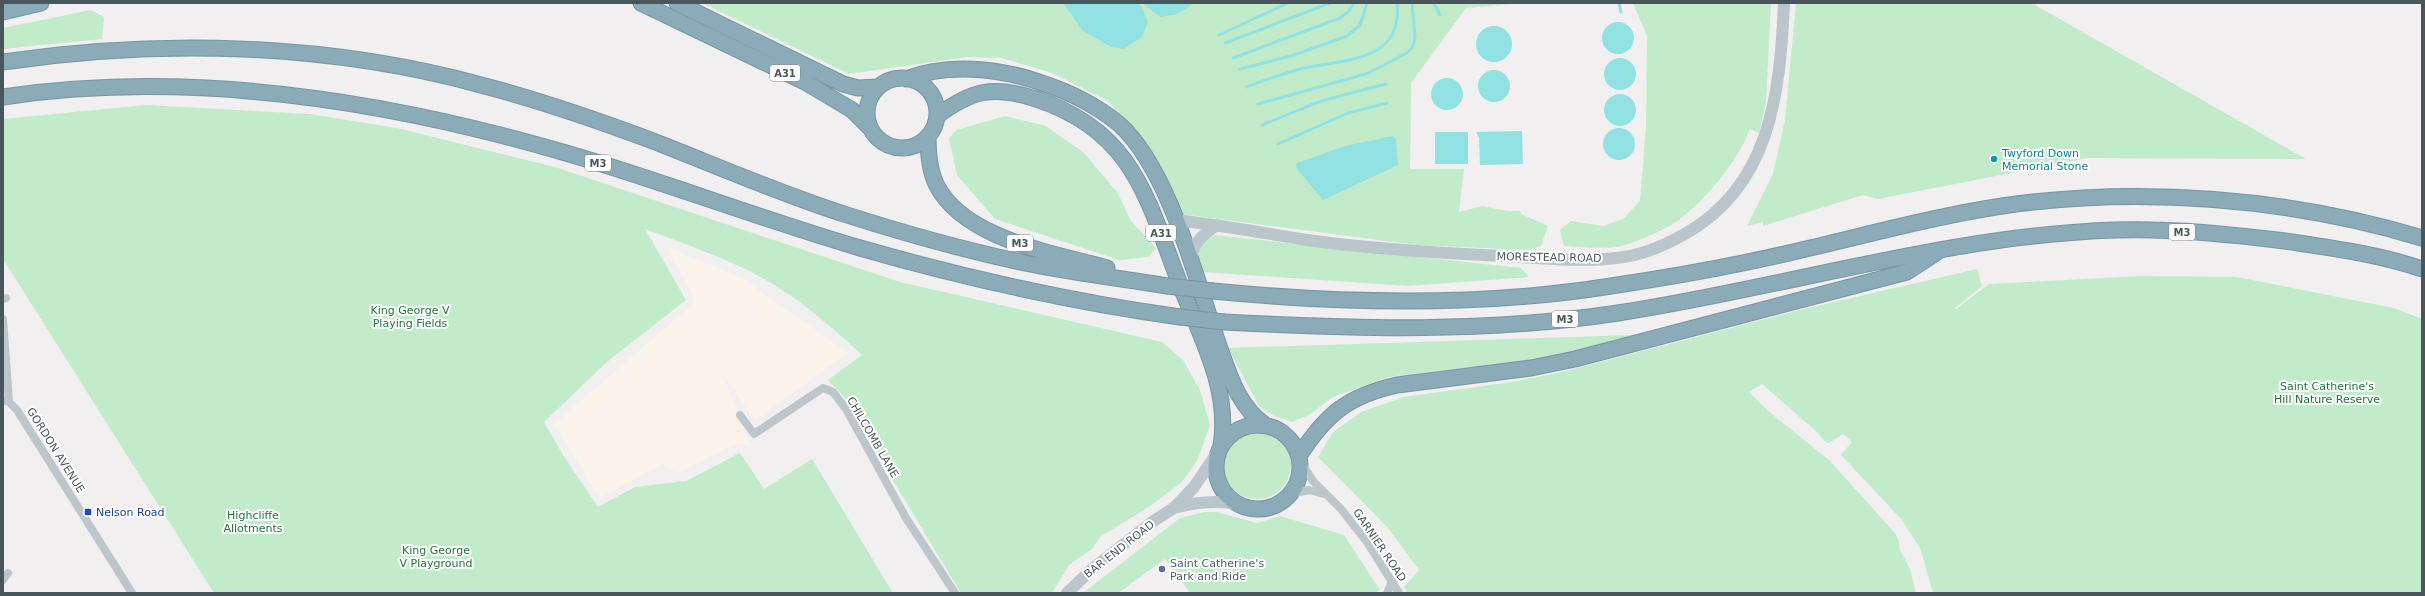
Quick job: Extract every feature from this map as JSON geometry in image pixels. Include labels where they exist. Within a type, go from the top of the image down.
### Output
[{"type":"highway","points":[[3,12],[41,3]]},
{"type":"highway","name":"A31","points":[[641,3],[805,82],[852,110],[870,127]]},
{"type":"highway","name":"A31","points":[[677,3],[843,84],[858,88],[878,87]]},
{"type":"highway","name":"M3","points":[[3,62],[106,51],[232,49],[322,56],[430,73],[480,84],[556,107],[652,140],[780,192],[910,234],[1026,263],[1167,286],[1306,299],[1371,302],[1434,301],[1560,293],[1706,270],[1808,249],[1880,230],[1949,215],[2010,205],[2087,198],[2215,200],[2268,206],[2323,213],[2422,238]]},
{"type":"highway","name":"A31","points":[[906,79],[926,71],[975,70],[1025,77],[1077,97],[1119,124],[1134,141],[1149,163],[1175,220],[1231,380],[1249,412],[1265,425]]},
{"type":"highway","points":[[906,79],[925,87],[932,96],[937,116],[934,127],[928,136],[919,144],[908,148],[896,148],[885,144],[876,137],[870,127],[868,106],[878,87],[887,82],[906,79]]},
{"type":"highway","name":"M3","points":[[3,97],[123,88],[207,87],[350,102],[483,130],[561,152],[850,245],[952,273],[1113,308],[1224,322],[1394,329],[1464,328],[1580,317],[1708,298],[1940,250],[2059,234],[2117,230],[2178,231],[2245,236],[2328,247],[2422,269]]},
{"type":"highway","name":"A31","points":[[937,116],[959,100],[976,94],[994,92],[1019,95],[1069,113],[1106,138],[1123,155],[1147,198],[1208,353],[1221,396],[1224,417],[1219,449]]},
{"type":"highway","name":"M3","points":[[928,136],[928,153],[936,185],[947,200],[962,214],[1001,237],[1167,286]]},
{"type":"highway","name":"M3","points":[[1299,457],[1318,430],[1344,405],[1354,398],[1379,389],[1397,385],[1531,368],[1575,359],[1907,272],[1940,250]]},
{"type":"highway","points":[[1254,424],[1276,428],[1286,435],[1299,457],[1298,478],[1290,494],[1271,507],[1248,508],[1229,498],[1218,482],[1216,468],[1219,449],[1235,431],[1254,424]]},
{"type":"street","name":"MORESTEAD ROAD","points":[[1175,220],[1363,247],[1463,254],[1587,259],[1625,257],[1657,247],[1690,231],[1711,216],[1728,200],[1751,169],[1764,140],[1775,97],[1782,47],[1784,3]]},
{"type":"street","points":[[1190,260],[1192,248],[1200,236],[1217,225]]},
{"type":"street","name":"GORDON AVENUE","points":[[3,320],[6,401],[17,410],[29,427],[129,592]]},
{"type":"street","name":"CHILCOMB LANE","points":[[740,415],[754,434],[823,388],[833,392],[846,409],[906,518],[955,593]]},
{"type":"street","name":"BAR END ROAD","points":[[1067,593],[1091,570],[1155,520],[1174,508],[1194,487],[1219,449]]},
{"type":"street","name":"GARNIER ROAD","points":[[1299,457],[1324,494],[1341,509],[1355,526],[1399,593]]},
{"type":"street","points":[[1290,494],[1309,490],[1324,494]]},
{"type":"street","name":"BAR END ROAD","points":[[1174,508],[1196,502],[1221,501],[1238,504]]},
{"type":"street","points":[[3,580],[8,573]]},
{"type":"street","points":[[1387,593],[1392,581]]},
{"type":"shaded area","points":[[667,247],[742,278],[848,353],[755,420],[722,373],[751,447],[738,443],[677,473],[663,464],[600,498],[554,424],[693,304],[692,293]]},
{"type":"green space","points":[[702,3],[1525,3],[1466,8],[1411,83],[1410,169],[1464,169],[1459,212],[1482,206],[1507,211],[1520,211],[1521,214],[1548,226],[1541,246],[1528,250],[1417,245],[1181,214],[1124,119],[1108,101],[1052,73],[1002,58],[967,57],[849,74]]},
{"type":"green space","points":[[1633,3],[1771,3],[1766,102],[1759,133],[1750,129],[1738,154],[1721,178],[1701,201],[1674,223],[1658,232],[1623,246],[1597,248],[1564,246],[1560,230],[1571,221],[1603,226],[1623,219],[1640,201],[1646,126],[1647,36]]},
{"type":"green space","points":[[1796,3],[2036,3],[2035,5],[2306,159],[2088,158],[1878,199],[1863,195],[1763,226],[1763,222],[1747,226],[1773,174],[1785,120]]},
{"type":"green space","points":[[91,10],[104,17],[102,39],[3,49],[3,28]]},
{"type":"green space","points":[[146,105],[310,114],[397,128],[555,167],[900,282],[1162,342],[1183,360],[1200,390],[1210,425],[1198,459],[1182,482],[1149,507],[1100,537],[1092,549],[1069,565],[1052,593],[961,593],[889,474],[857,411],[828,380],[862,355],[812,311],[764,279],[731,262],[645,229],[686,300],[608,361],[544,422],[563,455],[598,507],[635,487],[686,481],[740,453],[764,489],[812,459],[893,593],[214,593],[3,259],[3,119]]},
{"type":"green space","points":[[1005,116],[1046,126],[1084,153],[1117,192],[1131,221],[1156,248],[1148,257],[1119,260],[995,219],[957,175],[949,138],[957,130]]},
{"type":"green space","points":[[1215,235],[1521,268],[1529,277],[1408,286],[1202,272],[1195,256],[1206,239]]},
{"type":"green space","name":"Saint Catherine's Hill Nature Reserve","points":[[1977,269],[1982,286],[1955,308],[1958,310],[1957,308],[1989,284],[2142,276],[2237,277],[2394,308],[2422,319],[2422,593],[1933,593],[1921,550],[1902,520],[1841,455],[1852,442],[1843,434],[1829,443],[1824,441],[1818,433],[1762,384],[1749,392],[1766,409],[1830,461],[1895,533],[1899,541],[1900,550],[1910,569],[1916,593],[1408,593],[1404,587],[1419,570],[1388,528],[1318,457],[1333,432],[1361,412],[1404,397],[1512,382],[1562,372],[1804,309]]},
{"type":"green space","points":[[1633,335],[1560,356],[1388,377],[1333,397],[1309,415],[1292,422],[1274,416],[1259,406],[1228,348]]},
{"type":"green space","points":[[1257,431],[1270,434],[1281,441],[1288,452],[1291,465],[1288,478],[1281,489],[1270,496],[1257,499],[1244,496],[1233,489],[1226,478],[1223,465],[1226,452],[1233,441],[1244,434]]},
{"type":"green space","points":[[1205,512],[1217,512],[1257,523],[1280,516],[1344,535],[1380,590],[1376,593],[1190,593],[1165,559],[1118,593],[1083,593],[1180,518]]},
{"type":"water","points":[[1063,3],[1140,3],[1148,22],[1142,37],[1124,49],[1111,47],[1083,31]]},
{"type":"water","points":[[1142,3],[1195,3],[1177,14],[1160,17]]},
{"type":"water","points":[[1618,22],[1629,27],[1634,38],[1629,49],[1618,54],[1607,49],[1602,38],[1607,27]]},
{"type":"water","points":[[1494,26],[1507,31],[1512,44],[1507,57],[1494,62],[1481,57],[1476,44],[1481,31]]},
{"type":"water","points":[[1620,58],[1631,63],[1636,74],[1631,85],[1620,90],[1609,85],[1604,74],[1609,63]]},
{"type":"water","points":[[1491,70],[1497,70],[1506,74],[1510,86],[1506,98],[1497,102],[1491,102],[1482,98],[1478,89],[1478,83],[1482,74]]},
{"type":"water","points":[[1444,78],[1450,78],[1460,85],[1463,94],[1462,100],[1456,107],[1450,110],[1444,110],[1434,103],[1431,97],[1431,91],[1438,81]]},
{"type":"water","points":[[1620,94],[1626,95],[1633,101],[1636,110],[1635,116],[1629,123],[1620,126],[1614,125],[1607,119],[1604,110],[1605,104],[1611,97]]},
{"type":"water","points":[[1619,128],[1630,133],[1635,144],[1630,155],[1619,160],[1608,155],[1603,144],[1608,133]]},
{"type":"water","points":[[1522,131],[1523,164],[1480,165],[1479,138],[1476,132]]},
{"type":"water","points":[[1435,132],[1468,132],[1468,164],[1435,164]]},
{"type":"water","points":[[1393,136],[1396,139],[1398,165],[1323,200],[1297,169],[1296,164],[1300,162],[1345,146]]},
{"type":"waterway","points":[[1219,35],[1288,3]]},
{"type":"waterway","points":[[1225,43],[1330,3]]},
{"type":"waterway","points":[[1233,58],[1340,18],[1348,12],[1354,3]]},
{"type":"waterway","points":[[1240,69],[1291,56],[1347,36],[1360,25],[1367,3]]},
{"type":"waterway","points":[[1246,87],[1304,68],[1353,59],[1368,54],[1381,47],[1391,37],[1396,22],[1397,3]]},
{"type":"waterway","points":[[1258,104],[1366,74],[1407,53],[1413,47],[1415,36],[1412,3]]},
{"type":"waterway","points":[[1434,3],[1440,15]]},
{"type":"waterway","points":[[1619,3],[1621,12]]},
{"type":"waterway","points":[[1262,125],[1321,101],[1386,84]]},
{"type":"waterway","points":[[1278,144],[1348,113],[1387,103]]},
{"type":"place","name":"Twyford Down Memorial Stone","points":[[1994,159]]},
{"type":"place","name":"Nelson Road","points":[[88,512]]},
{"type":"place","name":"Saint Catherine's Park and Ride","points":[[1162,569]]},
{"type":"park label","name":"King George V Playing Fields","points":[[410,316]]},
{"type":"park label","name":"Highcliffe Allotments","points":[[253,521]]},
{"type":"park label","name":"King George V Playground","points":[[436,556]]}]
